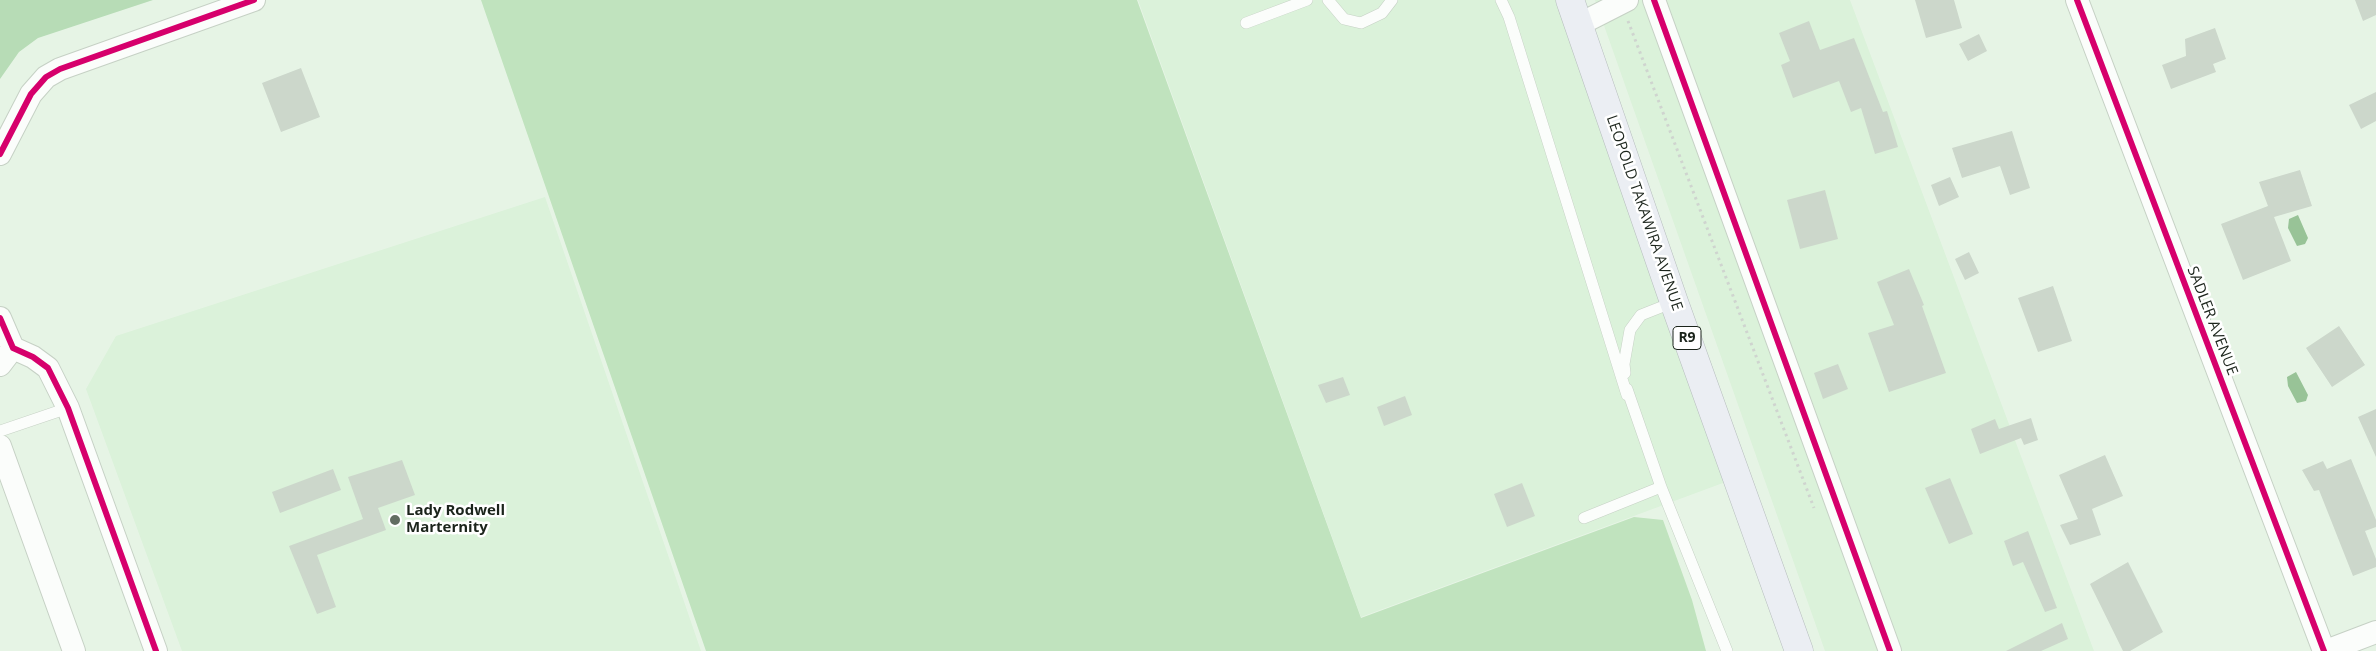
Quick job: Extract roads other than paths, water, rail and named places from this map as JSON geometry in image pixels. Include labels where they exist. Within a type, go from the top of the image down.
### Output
[{"type":"highway","name":"LEOPOLD TAKAWIRA AVENUE","points":[[1575,12],[1674,302],[1799,651]]},
{"type":"street","points":[[0,154],[31,94],[46,77],[60,69],[254,0]]},
{"type":"street","points":[[1654,0],[1890,651]]},
{"type":"street","name":"SADLER AVENUE","points":[[2077,0],[2325,651]]},
{"type":"street","points":[[1575,12],[1624,1]]},
{"type":"street","points":[[0,318],[6,357],[34,357],[48,368],[68,408],[156,651]]},
{"type":"street","points":[[0,446],[74,651]]},
{"type":"street","points":[[2325,651],[2376,632]]},
{"type":"lane","points":[[1246,23],[1307,0]]},
{"type":"lane","points":[[1328,0],[1344,19],[1361,23],[1382,14],[1392,0]]},
{"type":"lane","points":[[1501,0],[1509,17],[1628,395],[1661,487],[1727,651]]},
{"type":"lane","points":[[1628,395],[1624,364],[1630,330],[1641,316],[1674,302]]},
{"type":"lane","points":[[0,431],[68,408]]},
{"type":"lane","points":[[1584,518],[1661,487]]},
{"type":"place","name":"Lady Rodwell Marternity","points":[[395,520]]}]
